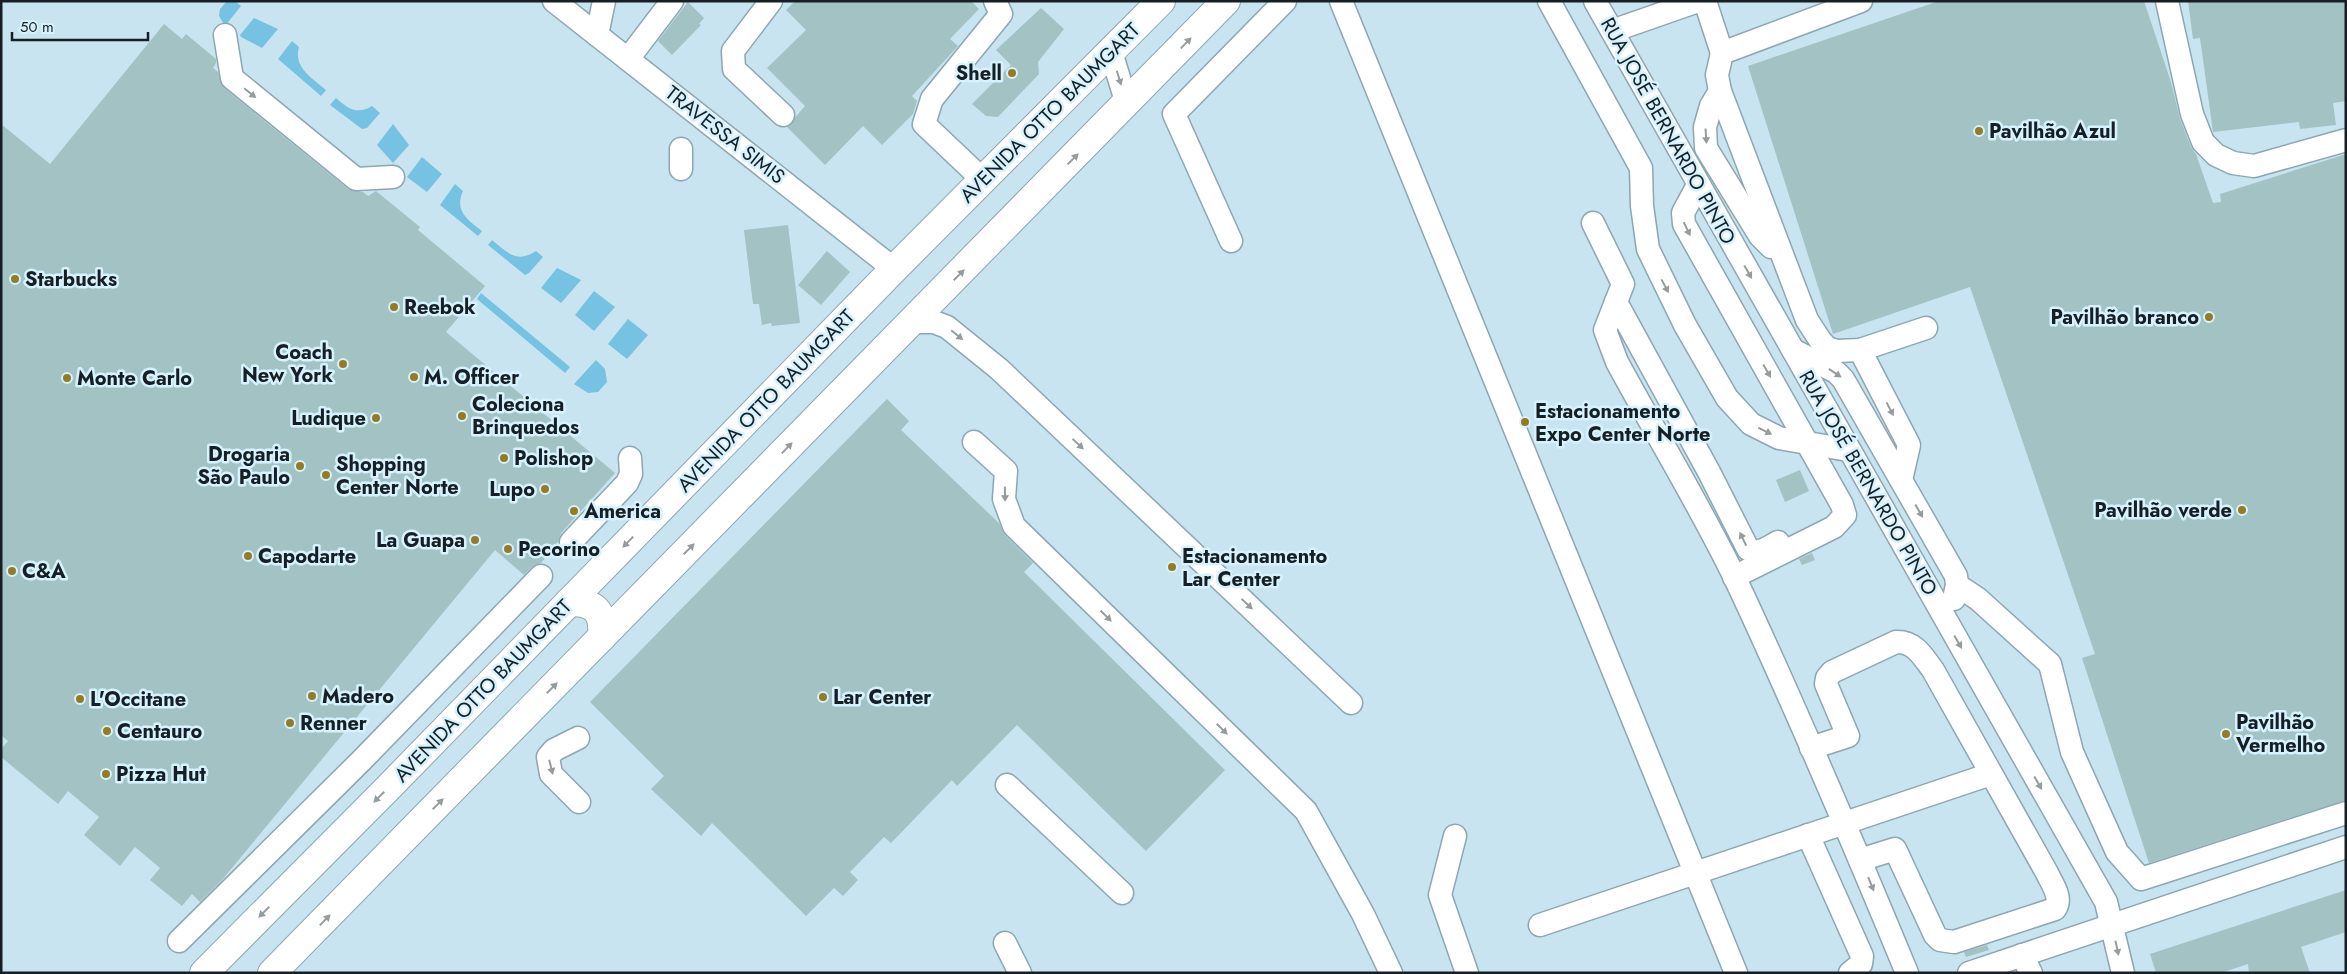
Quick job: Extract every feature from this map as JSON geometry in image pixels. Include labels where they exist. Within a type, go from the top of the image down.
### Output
[{"type":"main road","name":"AVENIDA OTTO BAUMGART","points":[[204,973],[894,269],[1161,1]]},
{"type":"main road","points":[[272,973],[1226,1]]},
{"type":"main road","points":[[596,574],[597,591],[603,601],[616,610],[630,608]]},
{"type":"main road","points":[[569,602],[585,602],[596,609],[603,621],[602,637]]},
{"type":"street","name":"TRAVESSA SIMIS","points":[[554,1],[894,269]]},
{"type":"street","points":[[597,35],[604,1]]},
{"type":"street","points":[[628,59],[672,1]]},
{"type":"street","points":[[771,1],[733,51],[734,69],[783,115]]},
{"type":"street","points":[[983,180],[924,124],[932,99],[1001,14],[996,1]]},
{"type":"street","points":[[1231,241],[1174,114],[1284,1]]},
{"type":"street","points":[[1341,1],[1537,487],[1697,873],[1736,973]]},
{"type":"street","points":[[1549,1],[1641,168],[1642,206],[1648,249],[1658,273],[1728,398],[1751,424],[1779,438],[1848,450]]},
{"type":"street","name":"RUA JOSÉ BERNARDO PINTO","points":[[1595,1],[2106,902],[2122,973]]},
{"type":"street","points":[[1612,31],[1647,9],[1698,1]]},
{"type":"street","points":[[1705,1],[1722,53],[1717,75],[1720,91],[1807,320],[1820,340],[1827,348],[1837,351],[1860,350],[1926,328]]},
{"type":"street","points":[[1722,53],[1861,1]]},
{"type":"street","points":[[2167,1],[2192,114],[2203,142],[2216,155],[2233,164],[2254,166],[2346,140]]},
{"type":"street","points":[[225,35],[232,78],[356,178],[393,177]]},
{"type":"street","points":[[1111,52],[1127,104]]},
{"type":"street","points":[[1720,91],[1711,106],[1705,126],[1706,148],[1760,236],[1784,262]]},
{"type":"street","points":[[1698,185],[1683,214],[1684,224],[1808,442],[1842,505],[1845,515],[1834,528],[1734,576]]},
{"type":"street","points":[[1593,223],[1623,284],[1605,330],[1618,362],[1734,576],[1845,823],[1907,973]]},
{"type":"street","points":[[1616,302],[1731,514],[1748,549],[1753,553],[1778,542],[1842,505]]},
{"type":"street","points":[[913,322],[934,322],[947,327],[998,369],[1351,703]]},
{"type":"street","points":[[1792,349],[1836,372],[1843,379],[1956,576],[1957,586],[1945,620]]},
{"type":"street","points":[[1860,350],[1908,445],[1901,480]]},
{"type":"street","points":[[974,442],[1006,471],[1004,499],[1014,526],[1306,811],[1363,914],[1391,973]]},
{"type":"street","points":[[571,542],[627,483],[632,474],[630,458]]},
{"type":"street","points":[[179,941],[361,761],[540,576]]},
{"type":"street","points":[[1957,586],[1978,599],[2050,664],[2072,752],[2117,852],[2141,879],[2346,813]]},
{"type":"street","points":[[1811,748],[1848,736],[1828,690],[1827,678],[1832,672],[1896,642],[1903,642],[1914,646],[1933,670],[2047,873],[2059,904],[2055,909],[1946,943],[1935,935],[1895,849],[1860,860]]},
{"type":"street","points":[[578,738],[554,750],[548,757],[551,774],[580,802]]},
{"type":"street","points":[[1540,925],[1991,774]]},
{"type":"street","points":[[1007,785],[1122,893]]},
{"type":"street","points":[[1808,835],[1862,956],[1861,964],[1850,973]]},
{"type":"street","points":[[1454,836],[1440,896],[1467,973]]},
{"type":"street","points":[[1969,973],[2026,964],[2112,924],[2346,847]]},
{"type":"street","points":[[1005,943],[1020,973]]},
{"type":"shaded area","points":[[227,1],[235,1],[241,6],[225,26],[219,16],[220,9]]},
{"type":"shaded area","points":[[254,18],[278,29],[262,48],[240,35]]},
{"type":"shaded area","points":[[292,41],[299,47],[299,60],[305,72],[326,90],[321,96],[278,59]]},
{"type":"shaded area","points":[[336,98],[353,110],[367,109],[372,106],[380,113],[367,128],[362,129],[330,105]]},
{"type":"shaded area","points":[[393,124],[409,145],[393,163],[377,145]]},
{"type":"shaded area","points":[[422,157],[442,174],[427,192],[407,177]]},
{"type":"shaded area","points":[[455,184],[463,191],[460,204],[461,210],[467,219],[482,231],[478,236],[440,205]]},
{"type":"shaded area","points":[[492,240],[512,255],[529,255],[536,251],[543,257],[525,275],[488,245]]},
{"type":"shaded area","points":[[557,268],[581,280],[561,303],[541,288]]},
{"type":"shaded area","points":[[594,291],[615,307],[594,331],[575,315]]},
{"type":"shaded area","points":[[481,293],[570,367],[565,373],[477,299]]},
{"type":"shaded area","points":[[628,319],[648,335],[627,359],[608,344]]},
{"type":"shaded area","points":[[596,360],[605,369],[607,382],[598,392],[588,393],[574,384]]},
{"type":"building","points":[[795,1],[971,1],[979,9],[950,39],[958,46],[912,96],[917,101],[913,114],[882,145],[863,126],[825,165],[787,127],[805,106],[767,68],[806,30],[786,10]]},
{"type":"building","points":[[1939,1],[2144,1],[2171,82],[2180,119],[2191,147],[2196,154],[2213,203],[2221,202],[2220,194],[2346,154],[2346,800],[2149,863],[2082,658],[2095,654],[1970,287],[1833,334],[1748,66]]},
{"type":"building","points":[[2188,1],[2346,1],[2346,101],[2333,103],[2336,125],[2300,129],[2299,122],[2213,132],[2200,38],[2193,39]]},
{"type":"building","points":[[688,2],[704,18],[699,24],[701,25],[672,55],[658,41]]},
{"type":"building","points":[[1041,8],[1064,29],[1038,62],[1039,74],[998,117],[986,116],[972,104],[1011,65],[996,50]]},
{"type":"building","points":[[164,24],[182,39],[186,34],[216,59],[213,68],[218,72],[224,88],[348,189],[363,192],[368,196],[376,191],[420,227],[418,230],[485,286],[446,332],[615,473],[561,533],[558,542],[541,563],[532,567],[524,575],[495,550],[222,880],[200,902],[192,894],[182,906],[150,880],[160,868],[135,847],[120,866],[84,835],[99,817],[68,791],[58,804],[1,757],[1,749],[8,741],[1,735],[1,124],[50,164]]},
{"type":"building","points":[[788,225],[800,323],[772,326],[771,323],[762,325],[759,304],[753,304],[744,230]]},
{"type":"building","points":[[827,251],[850,272],[821,305],[798,285]]},
{"type":"building","points":[[887,399],[909,421],[901,430],[999,523],[1005,535],[1033,563],[1024,572],[1225,770],[1146,851],[1017,725],[957,786],[952,780],[891,843],[884,837],[850,872],[858,880],[843,896],[834,888],[806,916],[712,823],[701,836],[651,789],[664,776],[590,702]]},
{"type":"building","points":[[1800,470],[1809,491],[1785,502],[1776,480]]},
{"type":"building","points":[[1812,553],[1815,560],[1802,565],[1799,559]]},
{"type":"building","points":[[2346,890],[2346,932],[2301,947],[2310,973],[2249,973],[2248,964],[2221,973],[2156,973],[2150,954]]},
{"type":"building","points":[[1987,945],[1989,950],[1966,957],[1964,952]]},
{"type":"place","name":"Shell","points":[[1012,73]]},
{"type":"place","name":"Pavilhão Azul","points":[[1979,131]]},
{"type":"place","name":"Starbucks","points":[[15,279]]},
{"type":"place","name":"Reebok","points":[[394,307]]},
{"type":"place","name":"Pavilhão branco","points":[[2209,317]]},
{"type":"place","name":"Coach New York","points":[[343,364]]},
{"type":"place","name":"M. Officer","points":[[414,377]]},
{"type":"place","name":"Monte Carlo","points":[[67,378]]},
{"type":"place","name":"Coleciona Brinquedos","points":[[462,416]]},
{"type":"place","name":"Ludique","points":[[376,418]]},
{"type":"place","name":"Estacionamento Expo Center Norte","points":[[1525,422]]},
{"type":"place","name":"Polishop","points":[[504,458]]},
{"type":"place","name":"Drogaria São Paulo","points":[[300,466]]},
{"type":"place","name":"Shopping Center Norte","points":[[326,475]]},
{"type":"place","name":"Lupo","points":[[545,489]]},
{"type":"place","name":"Pavilhão verde","points":[[2242,510]]},
{"type":"place","name":"America","points":[[574,511]]},
{"type":"place","name":"La Guapa","points":[[475,540]]},
{"type":"place","name":"Pecorino","points":[[508,549]]},
{"type":"place","name":"Capodarte","points":[[248,556]]},
{"type":"place","name":"Estacionamento Lar Center","points":[[1172,567]]},
{"type":"place","name":"C&A","points":[[12,571]]},
{"type":"place","name":"Madero","points":[[312,696]]},
{"type":"place","name":"Lar Center","points":[[823,697]]},
{"type":"place","name":"L'Occitane","points":[[80,699]]},
{"type":"place","name":"Renner","points":[[290,723]]},
{"type":"place","name":"Centauro","points":[[107,731]]},
{"type":"place","name":"Pavilhão Vermelho","points":[[2226,734]]},
{"type":"place","name":"Pizza Hut","points":[[106,774]]}]
